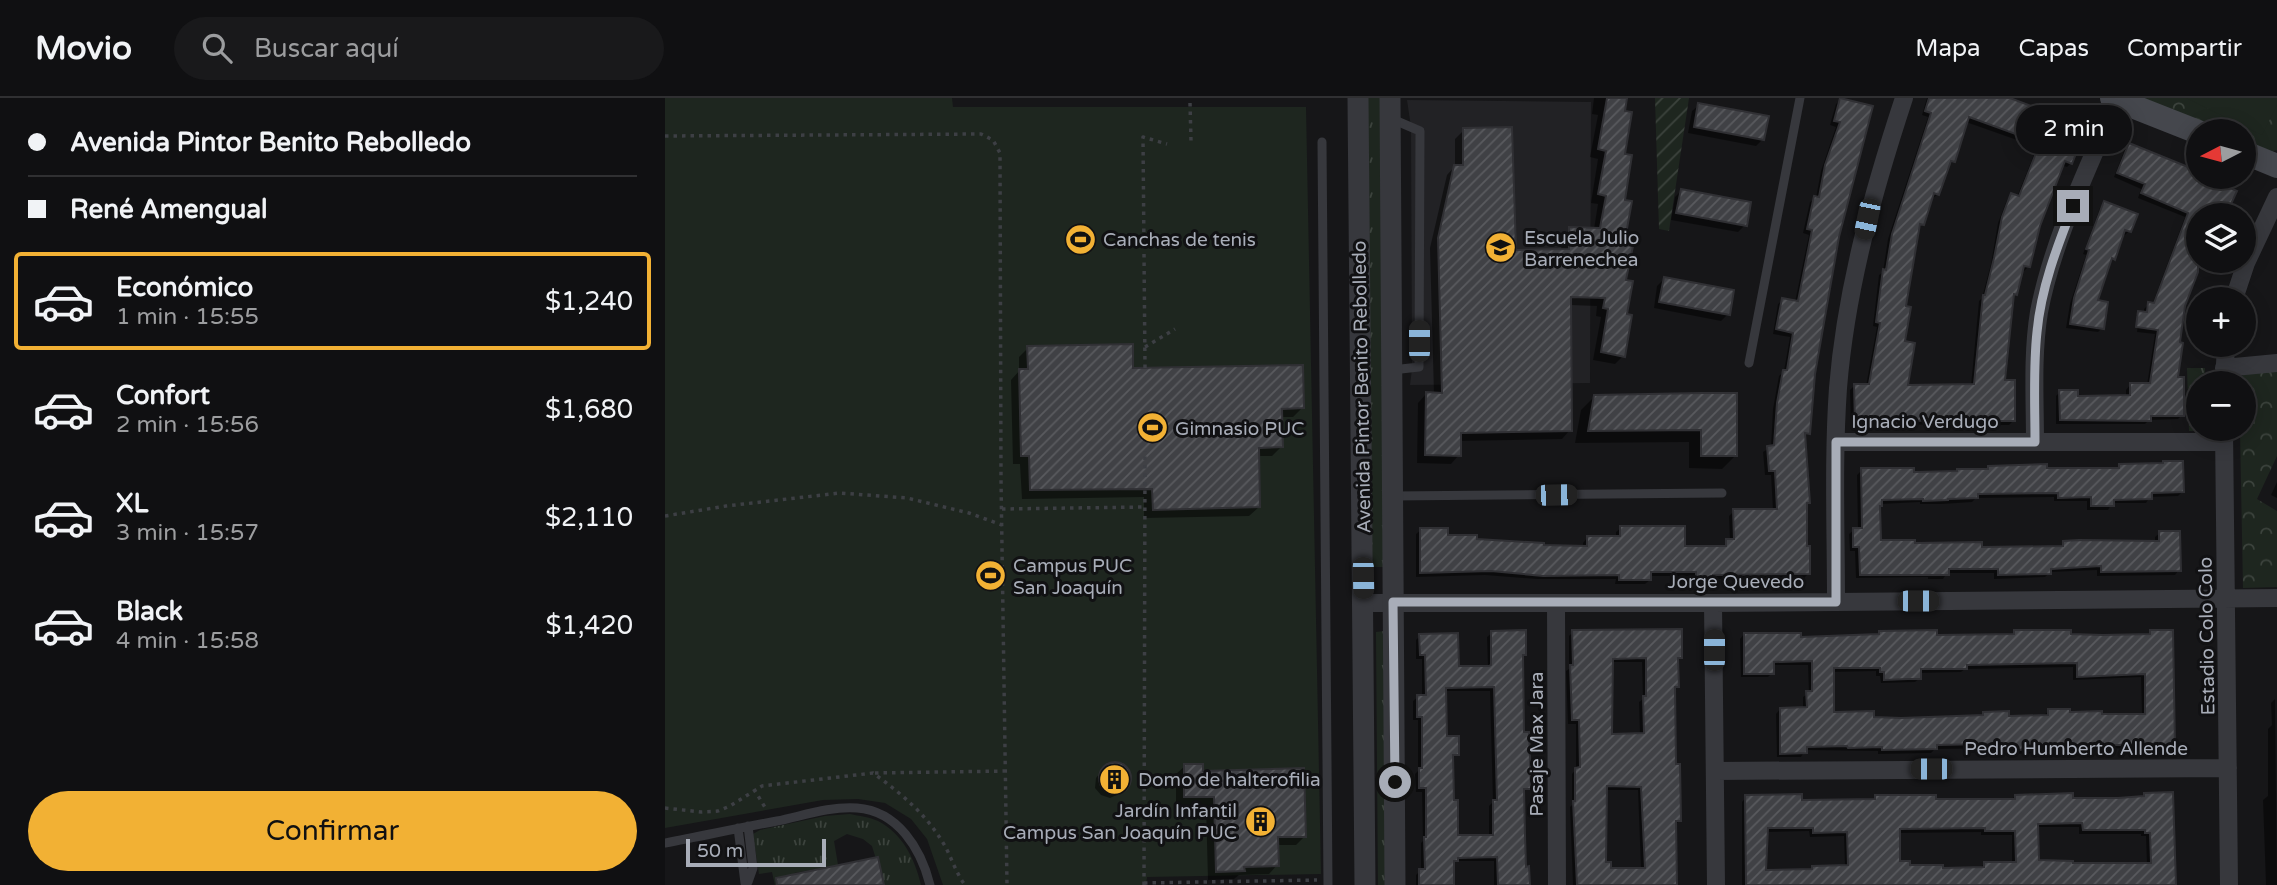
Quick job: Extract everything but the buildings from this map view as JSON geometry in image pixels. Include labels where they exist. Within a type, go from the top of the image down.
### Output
[{"type":"main road","points":[[2115,99],[2186,127]]},
{"type":"main road","points":[[2256,157],[2277,166]]},
{"type":"street","name":"Avenida Pintor Benito Rebolledo","points":[[1358,98],[1365,885]]},
{"type":"street","points":[[1836,602],[1838,385],[1860,253],[1873,196],[1904,98]]},
{"type":"street","points":[[2035,442],[2036,333],[2046,285],[2068,218],[2115,99]]},
{"type":"street","name":"Avenida Pintor Benito Rebolledo","points":[[1390,108],[1395,885]]},
{"type":"street","points":[[2238,287],[2246,262],[2277,197]]},
{"type":"street","points":[[2244,371],[2277,363]]},
{"type":"street","name":"Ignacio Verdugo","points":[[1836,442],[2035,442],[2186,436]]},
{"type":"street","name":"Estadio Colo Colo","points":[[2224,441],[2228,885]]},
{"type":"street","name":"Jorge Quevedo","points":[[1363,603],[2277,598]]},
{"type":"street","name":"Pasaje Max Jara","points":[[1556,603],[1557,885]]},
{"type":"street","points":[[1713,603],[1716,885]]},
{"type":"street","name":"Pedro Humberto Allende","points":[[1715,771],[2228,768]]},
{"type":"lane","points":[[1749,363],[1800,98]]},
{"type":"lane","points":[[1390,108],[1420,131],[1419,367],[1392,370]]},
{"type":"lane","points":[[1322,142],[1324,882]]},
{"type":"lane","points":[[1393,496],[1722,493]]},
{"type":"lane","points":[[665,843],[836,809],[857,808],[873,811],[896,824],[908,836],[923,862],[930,885]]},
{"type":"lane","points":[[743,827],[747,882]]},
{"type":"path","points":[[1190,103],[1191,141]]},
{"type":"path","points":[[665,136],[981,134],[993,140],[1000,153],[1007,885]]},
{"type":"path","points":[[1145,368],[1143,137],[1167,144]]},
{"type":"path","points":[[1145,346],[1175,329]]},
{"type":"path","points":[[1145,451],[1144,884],[1324,882]]},
{"type":"path","points":[[665,516],[840,493],[907,498],[1002,524]]},
{"type":"path","points":[[1002,509],[1144,507]]},
{"type":"path","points":[[873,773],[1006,771]]},
{"type":"path","points":[[754,789],[766,809]]},
{"type":"shaded area","name":"Escuela Julio Barrenechea","points":[[1407,100],[1591,102],[1590,383],[1410,385],[1411,127]]},
{"type":"green space","name":"Campus PUC San Joaquín","points":[[665,98],[952,98],[953,107],[1306,107],[1321,874],[1147,877],[1146,885],[943,885],[927,839],[911,819],[885,803],[858,799],[823,800],[665,828]]},
{"type":"green space","points":[[1367,98],[1382,98],[1385,567],[1371,567]]},
{"type":"green space","points":[[1655,98],[1689,98],[1669,231],[1659,229]]},
{"type":"green space","points":[[2139,98],[2277,98],[2277,150],[2256,146],[2256,119],[2189,119]]},
{"type":"green space","points":[[2186,98],[2277,98],[2277,105],[2262,135],[2256,132],[2256,119],[2229,119]]},
{"type":"green space","points":[[2187,368],[2205,368],[2205,371],[2187,371]]},
{"type":"green space","points":[[2277,368],[2277,456],[2257,499],[2277,511],[2277,587],[2243,588],[2240,441],[2256,441],[2256,371],[2253,371]]},
{"type":"green space","points":[[1385,631],[1386,885],[1378,885],[1376,632]]},
{"type":"green space","points":[[850,814],[878,821],[894,832],[911,856],[921,885],[884,885],[872,846],[863,839],[847,834],[834,841],[838,865],[794,873],[790,885],[775,885],[772,872],[759,874],[753,834],[760,830],[825,816]]},
{"type":"place","name":"Canchas de tenis","points":[[1080,239]]},
{"type":"place","name":"Escuela Julio Barrenechea","points":[[1501,248]]},
{"type":"place","name":"Gimnasio PUC","points":[[1152,428]]},
{"type":"place","name":"Campus PUC San Joaquín","points":[[990,576]]},
{"type":"place","name":"Domo de halterofilia","points":[[1115,779]]},
{"type":"place","name":"Jardín Infantil Campus San Joaquín PUC","points":[[1260,821]]},
{"type":"route","points":[[1395,782],[1393,602],[1836,602],[1836,442],[2035,442],[2036,333],[2055,253],[2073,206]]}]
